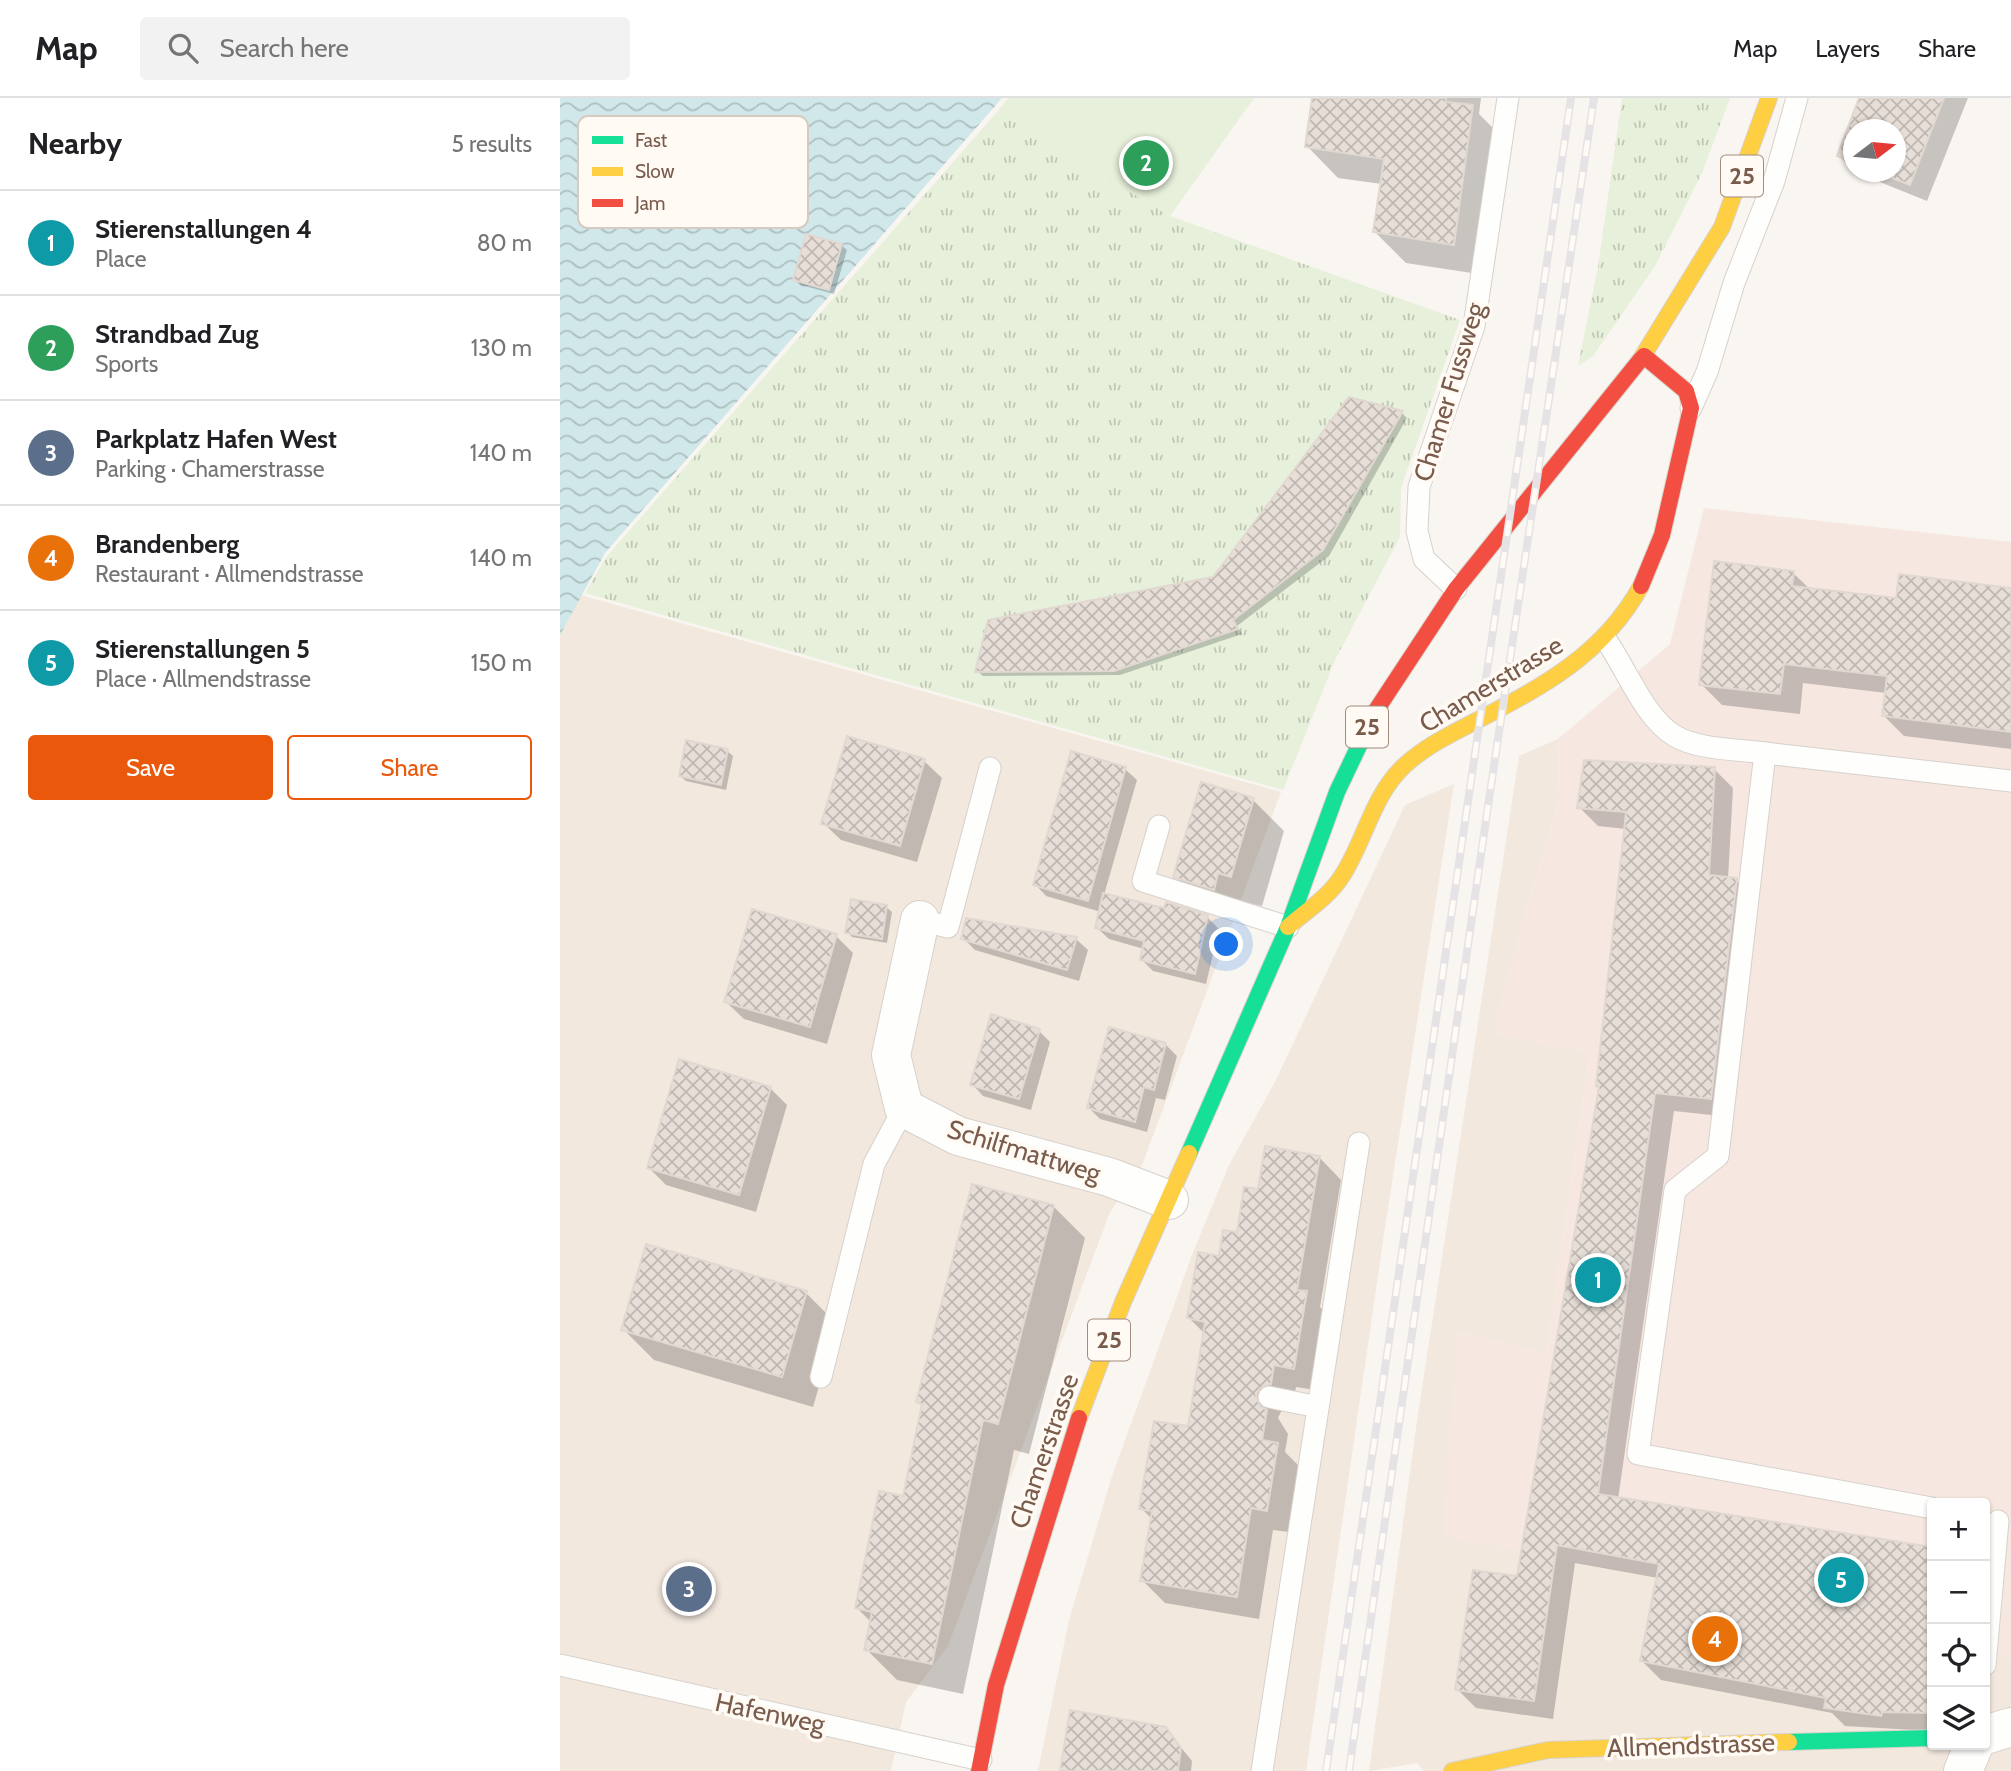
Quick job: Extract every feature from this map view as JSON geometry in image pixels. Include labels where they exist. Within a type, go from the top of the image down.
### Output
[{"type":"main road","name":"Chamerstrasse","points":[[980,1766],[996,1685],[1055,1489],[1124,1302],[1288,927],[1337,792],[1380,701],[1456,589],[1644,356],[1722,227],[1769,98]]},
{"type":"main road","points":[[1644,356],[1686,391],[1691,408]]},
{"type":"main road","name":"Chamerstrasse","points":[[1288,927],[1341,877],[1386,784],[1408,763],[1559,677],[1606,640],[1642,589],[1662,540],[1691,408]]},
{"type":"main road","name":"Allmendstrasse","points":[[1452,1771],[1548,1750],[1927,1738]]},
{"type":"street","points":[[904,1108],[891,1055],[920,920]]},
{"type":"street","name":"Schilfmattweg","points":[[904,1108],[958,1136],[1109,1177],[1169,1200]]},
{"type":"street","points":[[1990,1733],[2011,1727]]},
{"type":"street","points":[[1963,1771],[1972,1750]]},
{"type":"lane","name":"Chamer Fussweg","points":[[1456,589],[1424,559],[1417,531],[1419,487],[1474,326],[1508,98]]},
{"type":"lane","points":[[1691,408],[1707,372],[1734,283],[1774,181],[1797,98]]},
{"type":"lane","points":[[1606,640],[1656,719],[1675,737],[1705,745],[1765,753],[2011,781]]},
{"type":"lane","points":[[1765,753],[1718,1156],[1675,1190],[1638,1454],[1927,1507]]},
{"type":"lane","points":[[920,920],[948,927],[990,768]]},
{"type":"lane","points":[[1159,826],[1143,881],[1288,927]]},
{"type":"lane","points":[[821,1377],[874,1164],[904,1108]]},
{"type":"lane","points":[[1262,1771],[1359,1143]]},
{"type":"lane","points":[[1269,1397],[1318,1407]]},
{"type":"lane","points":[[1989,1624],[1998,1520]]},
{"type":"lane","name":"Hafenweg","points":[[560,1665],[980,1766]]},
{"type":"shaded area","points":[[1704,508],[2011,542],[2011,1659],[1990,1648],[1990,1498],[1927,1498],[1927,1629],[1443,1536],[1457,1332],[1546,1354],[1590,1053],[1497,1035],[1498,1016],[1523,920],[1559,803],[1558,739],[1670,644]]},
{"type":"shaded area","points":[[581,595],[1281,792],[1141,1168],[1110,1212],[948,1646],[906,1702],[891,1771],[560,1771],[560,635]]},
{"type":"shaded area","points":[[1558,739],[1559,802],[1523,920],[1498,1016],[1497,1034],[1590,1053],[1546,1354],[1457,1332],[1855,1614],[1927,1629],[1927,1750],[1990,1750],[1990,1648],[2011,1659],[2011,1771],[1424,1771],[1417,1763],[1369,1771],[1417,1421],[1519,756]]},
{"type":"shaded area","points":[[1454,784],[1384,1234],[1306,1771],[1038,1771],[1069,1620],[1112,1476],[1192,1255],[1229,1165],[1276,1080],[1405,805]]},
{"type":"green space","points":[[1008,98],[1254,98],[1170,216],[998,111]]},
{"type":"green space","points":[[1622,98],[1730,98],[1702,173],[1655,266],[1593,356],[1578,366],[1598,267]]},
{"type":"green space","points":[[998,111],[1170,216],[1460,320],[1401,488],[1400,537],[1335,660],[1283,790],[585,593],[607,556]]},
{"type":"water","points":[[560,98],[1002,98],[605,553],[560,635]]},
{"type":"building","points":[[1312,98],[1446,98],[1446,102],[1473,105],[1454,245],[1373,232],[1384,159],[1305,147]]},
{"type":"building","points":[[1859,98],[1944,98],[1910,185],[1902,182],[1906,182],[1906,119],[1851,119]]},
{"type":"building","points":[[1843,140],[1843,158],[1837,156]]},
{"type":"building","points":[[806,234],[842,244],[829,290],[793,280]]},
{"type":"building","points":[[1349,397],[1403,411],[1323,550],[1233,620],[1238,629],[1114,671],[975,672],[988,620],[1213,577]]},
{"type":"building","points":[[1714,561],[1794,571],[1792,586],[1896,598],[1899,574],[2011,588],[2011,732],[1882,716],[1887,676],[1784,664],[1780,694],[1699,685]]},
{"type":"building","points":[[847,736],[925,759],[900,846],[821,824]]},
{"type":"building","points":[[686,740],[728,749],[721,785],[679,776]]},
{"type":"building","points":[[1071,751],[1126,767],[1088,901],[1033,885]]},
{"type":"building","points":[[1584,760],[1715,767],[1709,875],[1737,878],[1711,1099],[1655,1093],[1598,1494],[1927,1546],[1927,1713],[1882,1712],[1881,1716],[1824,1708],[1826,1698],[1640,1661],[1659,1564],[1557,1545],[1534,1701],[1455,1690],[1473,1570],[1517,1576],[1599,1087],[1596,1086],[1626,812],[1577,808]]},
{"type":"building","points":[[1201,782],[1254,798],[1231,877],[1218,873],[1214,890],[1173,877]]},
{"type":"building","points":[[1103,893],[1164,908],[1166,902],[1208,915],[1195,974],[1140,960],[1144,941],[1095,928]]},
{"type":"building","points":[[851,899],[887,905],[882,939],[845,933]]},
{"type":"building","points":[[752,909],[837,934],[810,1027],[724,1002]]},
{"type":"building","points":[[966,918],[1077,937],[1067,970],[961,939]]},
{"type":"building","points":[[991,1014],[1040,1029],[1019,1099],[970,1085]]},
{"type":"building","points":[[1109,1027],[1166,1043],[1154,1090],[1144,1087],[1135,1122],[1087,1108]]},
{"type":"building","points":[[679,1059],[771,1087],[739,1195],[647,1168]]},
{"type":"building","points":[[1265,1146],[1320,1156],[1297,1290],[1307,1291],[1294,1369],[1274,1365],[1271,1384],[1260,1388],[1256,1395],[1260,1406],[1267,1410],[1262,1440],[1278,1443],[1267,1511],[1251,1508],[1237,1597],[1140,1581],[1152,1511],[1139,1509],[1154,1421],[1188,1426],[1205,1322],[1187,1318],[1198,1252],[1219,1256],[1223,1230],[1237,1232],[1244,1187],[1258,1189]]},
{"type":"building","points":[[972,1184],[1054,1205],[998,1424],[983,1420],[932,1664],[864,1650],[872,1612],[855,1608],[879,1491],[903,1496],[922,1404],[916,1402]]},
{"type":"building","points":[[646,1244],[807,1291],[782,1377],[621,1330]]},
{"type":"building","points":[[1070,1710],[1166,1727],[1181,1748],[1178,1771],[1060,1771]]},
{"type":"railway","points":[[1326,1771],[1571,98]]},
{"type":"railway","points":[[1349,1771],[1488,806],[1594,98]]},
{"type":"traffic: fast","points":[[1189,1153],[1288,927],[1337,792],[1375,712]]},
{"type":"traffic: fast","points":[[1789,1742],[1927,1738]]},
{"type":"traffic: slow","points":[[1641,359],[1722,227],[1769,98]]},
{"type":"traffic: slow","points":[[1288,927],[1337,884],[1376,805],[1404,766],[1438,741],[1524,695],[1569,666],[1609,631],[1641,586]]},
{"type":"traffic: slow","points":[[1079,1418],[1123,1302],[1189,1153]]},
{"type":"traffic: slow","points":[[1452,1771],[1548,1750],[1789,1742]]},
{"type":"traffic: jam","points":[[1641,586],[1662,535],[1691,408],[1686,391],[1644,356]]},
{"type":"traffic: jam","points":[[1375,712],[1456,589],[1641,359]]},
{"type":"traffic: jam","points":[[979,1771],[996,1685],[1079,1418]]},
{"type":"place","name":"Strandbad Zug","points":[[1146,163]]},
{"type":"place","name":"Stierenstallungen 4","points":[[1598,1280]]},
{"type":"place","name":"Stierenstallungen 5","points":[[1841,1580]]},
{"type":"place","name":"Parkplatz Hafen West","points":[[689,1589]]},
{"type":"place","name":"Brandenberg","points":[[1715,1639]]}]
